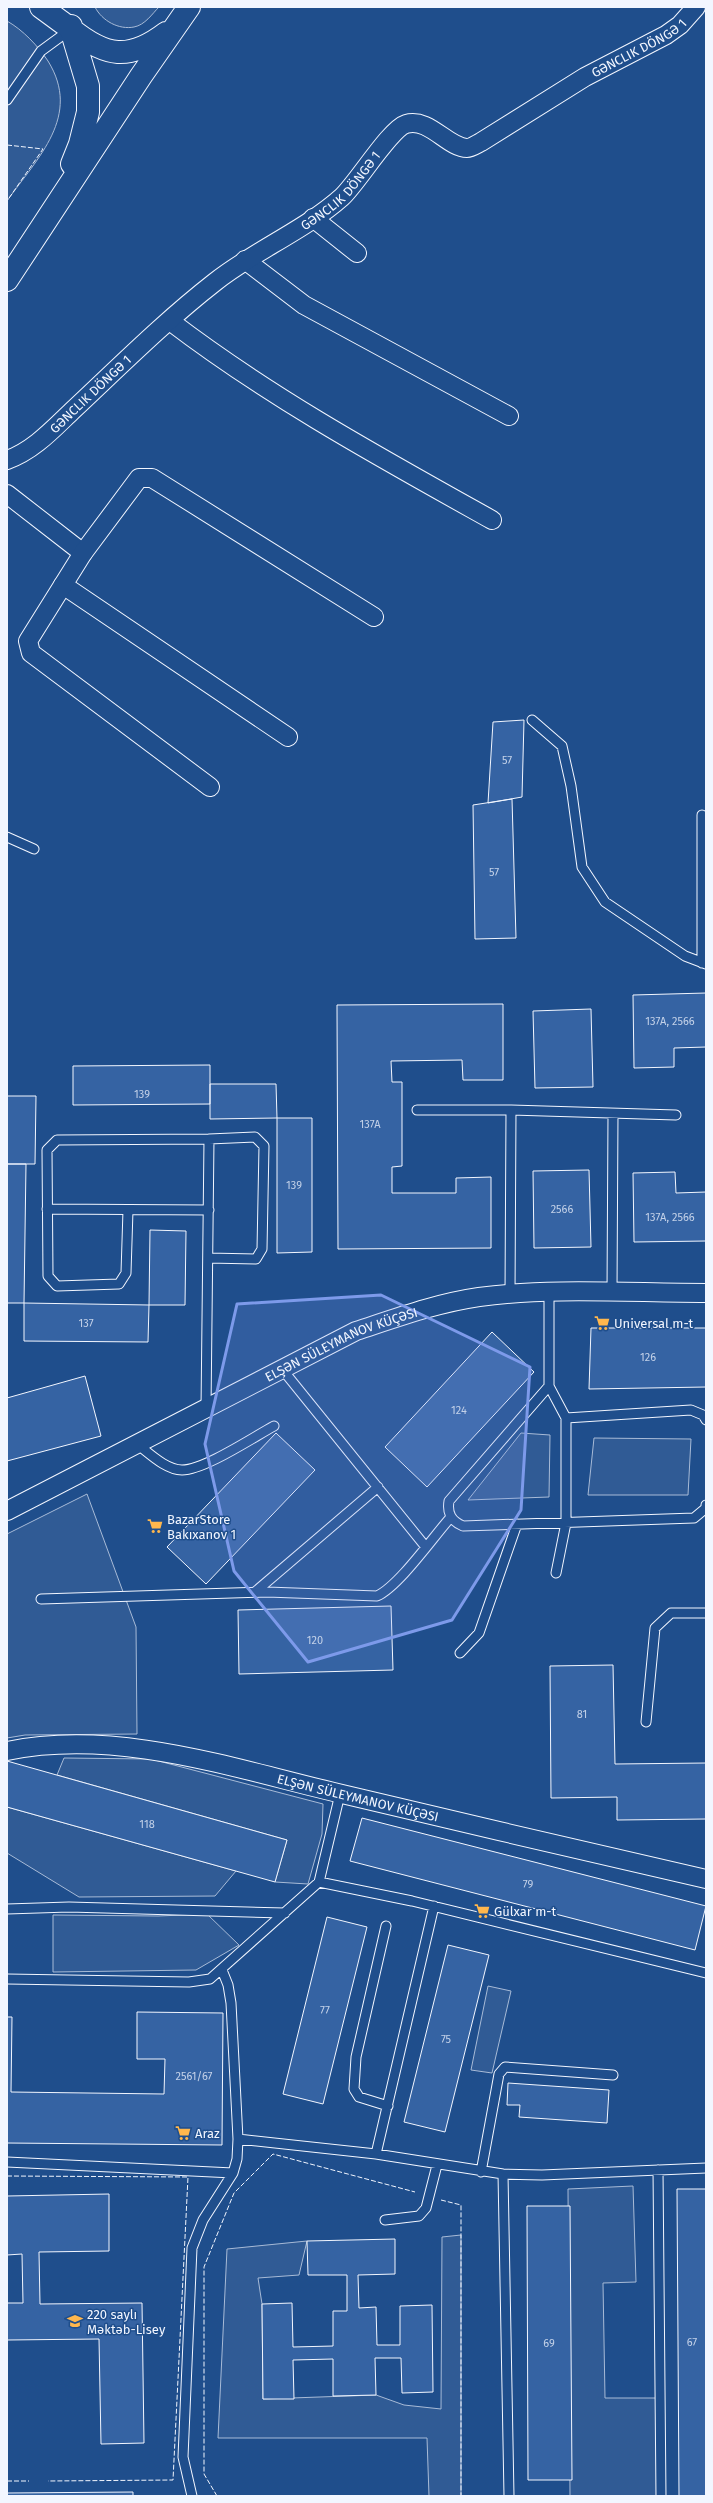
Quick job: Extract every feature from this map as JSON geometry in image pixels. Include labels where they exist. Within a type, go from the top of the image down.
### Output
[{"type":"main road","points":[[41,7],[91,44],[105,51],[120,53],[134,51],[151,44],[174,26]]},
{"type":"main road","points":[[46,222],[80,144],[88,112],[88,86],[71,29],[67,7]]},
{"type":"main road","points":[[7,280],[174,26],[189,7]]},
{"type":"street","name":"GƏNCLIK DÖNGƏ 1","points":[[7,460],[16,457],[46,436],[170,321],[215,282],[245,260],[313,218],[341,198],[359,178],[396,130],[406,124],[419,124],[431,129],[459,146],[468,148],[585,77],[666,35],[680,25],[696,7]]},
{"type":"street","points":[[313,218],[357,253]]},
{"type":"street","points":[[245,260],[304,305],[509,416]]},
{"type":"street","points":[[170,321],[231,367],[320,424],[492,520]]},
{"type":"street","points":[[210,787],[31,653],[28,641],[83,553],[139,478],[152,478],[374,617]]},
{"type":"street","points":[[7,494],[83,553]]},
{"type":"street","points":[[63,585],[288,737]]},
{"type":"street","name":"ELŞƏN SÜLEYMANOV KÜÇƏSI","points":[[7,1511],[356,1331],[415,1312],[479,1298],[510,1295],[549,1293],[706,1293]]},
{"type":"street","name":"ELŞƏN SÜLEYMANOV KÜÇƏSI","points":[[7,1751],[26,1747],[70,1744],[140,1748],[291,1780],[340,1794],[706,1879]]},
{"type":"lane","points":[[7,100],[41,51],[71,29]]},
{"type":"lane","points":[[532,720],[547,731],[562,746],[571,786],[582,867],[605,902],[627,919],[685,956],[704,963],[702,815]]},
{"type":"lane","points":[[7,837],[34,849]]},
{"type":"lane","points":[[416,1110],[511,1110],[676,1115]]},
{"type":"lane","points":[[510,1295],[511,1110]]},
{"type":"lane","points":[[612,1293],[613,1114]]},
{"type":"lane","points":[[128,1210],[126,1273],[119,1284],[57,1286],[48,1276],[47,1150],[57,1140],[209,1139],[255,1137],[264,1146],[262,1248],[256,1259],[208,1258]]},
{"type":"lane","points":[[206,1409],[209,1139]]},
{"type":"lane","points":[[48,1210],[209,1210]]},
{"type":"lane","points":[[549,1293],[548,1386],[566,1418],[566,1523],[556,1573]]},
{"type":"lane","points":[[282,1369],[425,1546]]},
{"type":"lane","points":[[548,1386],[449,1501],[448,1509],[450,1517],[456,1523],[463,1526],[694,1518],[706,1508],[706,1505]]},
{"type":"lane","points":[[566,1418],[692,1410],[703,1415],[706,1420]]},
{"type":"lane","points":[[137,1444],[164,1464],[181,1470],[200,1466],[274,1426]]},
{"type":"lane","points":[[255,1592],[378,1487]]},
{"type":"lane","points":[[41,1599],[255,1592],[377,1596],[385,1592],[395,1582],[450,1517]]},
{"type":"lane","points":[[460,1653],[480,1633],[517,1524]]},
{"type":"lane","points":[[646,1722],[655,1628],[671,1613],[706,1613]]},
{"type":"lane","points":[[7,1979],[188,1982],[210,1979],[222,1970],[319,1882],[340,1794]]},
{"type":"lane","points":[[319,1882],[434,1906],[706,1973]]},
{"type":"lane","points":[[376,2154],[434,1906]]},
{"type":"lane","points":[[7,1909],[68,1907],[285,1913]]},
{"type":"lane","points":[[386,1926],[356,2057],[354,2089],[359,2097],[388,2106]]},
{"type":"lane","points":[[192,2496],[183,2457],[192,2248],[203,2220],[233,2173],[238,2139],[231,2003],[228,1985],[222,1970]]},
{"type":"lane","points":[[481,2172],[499,2074],[505,2067],[613,2075]]},
{"type":"lane","points":[[238,2139],[376,2154],[438,2166],[503,2174],[542,2175],[706,2168]]},
{"type":"lane","points":[[7,2162],[233,2173]]},
{"type":"lane","points":[[385,2220],[419,2216],[426,2208],[438,2166]]},
{"type":"lane","points":[[658,2170],[661,2496]]},
{"type":"lane","points":[[503,2174],[509,2496]]},
{"type":"highlighted area","points":[[381,1295],[530,1367],[521,1510],[452,1620],[308,1662],[234,1571],[205,1444],[237,1304]]},
{"type":"shaded area","points":[[95,7],[159,7],[142,24],[128,28],[117,26],[106,20]]},
{"type":"shaded area","points":[[7,21],[30,39],[48,61],[57,81],[60,100],[58,118],[52,135],[43,152],[7,201]]},
{"type":"shaded area","points":[[521,1433],[550,1435],[549,1497],[468,1500]]},
{"type":"shaded area","points":[[594,1438],[691,1439],[688,1495],[588,1495]]},
{"type":"shaded area","points":[[87,1494],[136,1627],[137,1734],[25,1735],[7,1738],[7,1534]]},
{"type":"shaded area","points":[[64,1758],[151,1759],[323,1804],[322,1834],[308,1884],[275,1882],[287,1840],[57,1775]]},
{"type":"shaded area","points":[[7,1807],[236,1871],[215,1896],[79,1897],[7,1853]]},
{"type":"shaded area","points":[[207,1914],[239,1945],[196,1970],[53,1972],[53,1915],[158,1916]]},
{"type":"shaded area","points":[[488,1986],[511,1991],[492,2073],[471,2070]]},
{"type":"shaded area","points":[[633,2186],[636,2282],[603,2283],[605,2398],[660,2398],[661,2496],[570,2496],[568,2189]]},
{"type":"shaded area","points":[[461,2235],[461,2496],[429,2496],[427,2438],[218,2438],[227,2249],[307,2241],[299,2275],[258,2278],[262,2304],[263,2399],[376,2395],[404,2405],[441,2409],[442,2237]]},
{"type":"building","points":[[524,720],[522,797],[488,803],[493,722]]},
{"type":"building","points":[[512,799],[516,938],[475,939],[473,805]]},
{"type":"building","points":[[706,993],[706,1047],[674,1048],[674,1067],[634,1068],[633,995]]},
{"type":"building","points":[[503,1004],[503,1080],[463,1080],[462,1060],[391,1061],[392,1082],[402,1082],[402,1166],[392,1167],[392,1193],[456,1193],[456,1178],[491,1177],[491,1248],[338,1249],[337,1005]]},
{"type":"building","points":[[591,1009],[593,1087],[535,1088],[533,1011]]},
{"type":"building","points":[[210,1065],[210,1104],[73,1105],[73,1066]]},
{"type":"building","points":[[210,1084],[276,1084],[277,1118],[210,1119]]},
{"type":"building","points":[[7,1096],[36,1096],[35,1164],[7,1164]]},
{"type":"building","points":[[277,1118],[312,1118],[312,1252],[277,1253]]},
{"type":"building","points":[[7,1164],[26,1164],[24,1303],[7,1303]]},
{"type":"building","points":[[589,1170],[591,1247],[534,1248],[533,1171]]},
{"type":"building","points":[[675,1172],[676,1193],[706,1192],[706,1241],[634,1242],[633,1173]]},
{"type":"building","points":[[150,1230],[186,1231],[185,1305],[149,1305]]},
{"type":"building","points":[[24,1303],[149,1305],[148,1342],[24,1341]]},
{"type":"building","points":[[591,1328],[706,1328],[706,1387],[589,1389]]},
{"type":"building","points":[[492,1332],[534,1372],[427,1487],[385,1447]]},
{"type":"building","points":[[85,1376],[101,1436],[7,1461],[7,1398]]},
{"type":"building","points":[[276,1433],[315,1470],[206,1584],[167,1547]]},
{"type":"building","points":[[391,1606],[393,1670],[239,1674],[238,1610]]},
{"type":"building","points":[[613,1665],[615,1764],[706,1763],[706,1819],[617,1820],[617,1797],[551,1798],[550,1666]]},
{"type":"building","points":[[7,1761],[287,1840],[275,1882],[7,1807]]},
{"type":"building","points":[[362,1818],[706,1906],[695,1950],[350,1861]]},
{"type":"building","points":[[327,1917],[367,1927],[323,2104],[283,2094]]},
{"type":"building","points":[[448,1945],[489,1955],[445,2132],[404,2122]]},
{"type":"building","points":[[137,2012],[223,2013],[222,2145],[7,2143],[7,2017],[12,2017],[11,2092],[164,2094],[165,2059],[137,2059]]},
{"type":"building","points":[[508,2083],[609,2090],[607,2123],[519,2117],[520,2105],[507,2105]]},
{"type":"building","points":[[677,2189],[706,2189],[706,2496],[679,2496]]},
{"type":"building","name":"220 saylı Məktəb-Lisey","points":[[109,2194],[109,2251],[39,2252],[40,2304],[142,2303],[144,2443],[101,2444],[99,2339],[7,2340],[7,2303],[23,2303],[22,2254],[7,2255],[7,2196]]},
{"type":"building","points":[[527,2206],[570,2206],[572,2480],[528,2480]]},
{"type":"building","points":[[395,2239],[395,2274],[358,2275],[359,2308],[376,2307],[377,2345],[400,2345],[400,2306],[432,2305],[433,2392],[402,2393],[401,2358],[375,2358],[376,2395],[333,2396],[333,2359],[293,2360],[294,2399],[263,2399],[262,2304],[292,2303],[293,2347],[333,2346],[333,2311],[347,2311],[347,2275],[308,2275],[307,2241]]},
{"type":"building","points":[[133,2492],[133,2496],[7,2496],[7,2493]]},
{"type":"fence","points":[[7,145],[43,149],[7,201]]},
{"type":"fence","points":[[217,2496],[204,2474],[204,2267],[234,2193],[273,2154],[415,2192]]},
{"type":"fence","points":[[7,2176],[188,2177],[173,2480],[48,2481]]},
{"type":"fence","points":[[441,2200],[461,2205],[461,2496]]},
{"type":"fence","points":[[7,2481],[29,2481]]},
{"type":"place","name":"Universal m-t","points":[[602,1323]]},
{"type":"place","name":"BazarStore Bakıxanov 1","points":[[155,1526]]},
{"type":"place","name":"Gülxar m-t","points":[[482,1911]]},
{"type":"place","name":"Araz","points":[[183,2133]]},
{"type":"place","name":"220 saylı Məktəb-Lisey","points":[[75,2321]]}]
